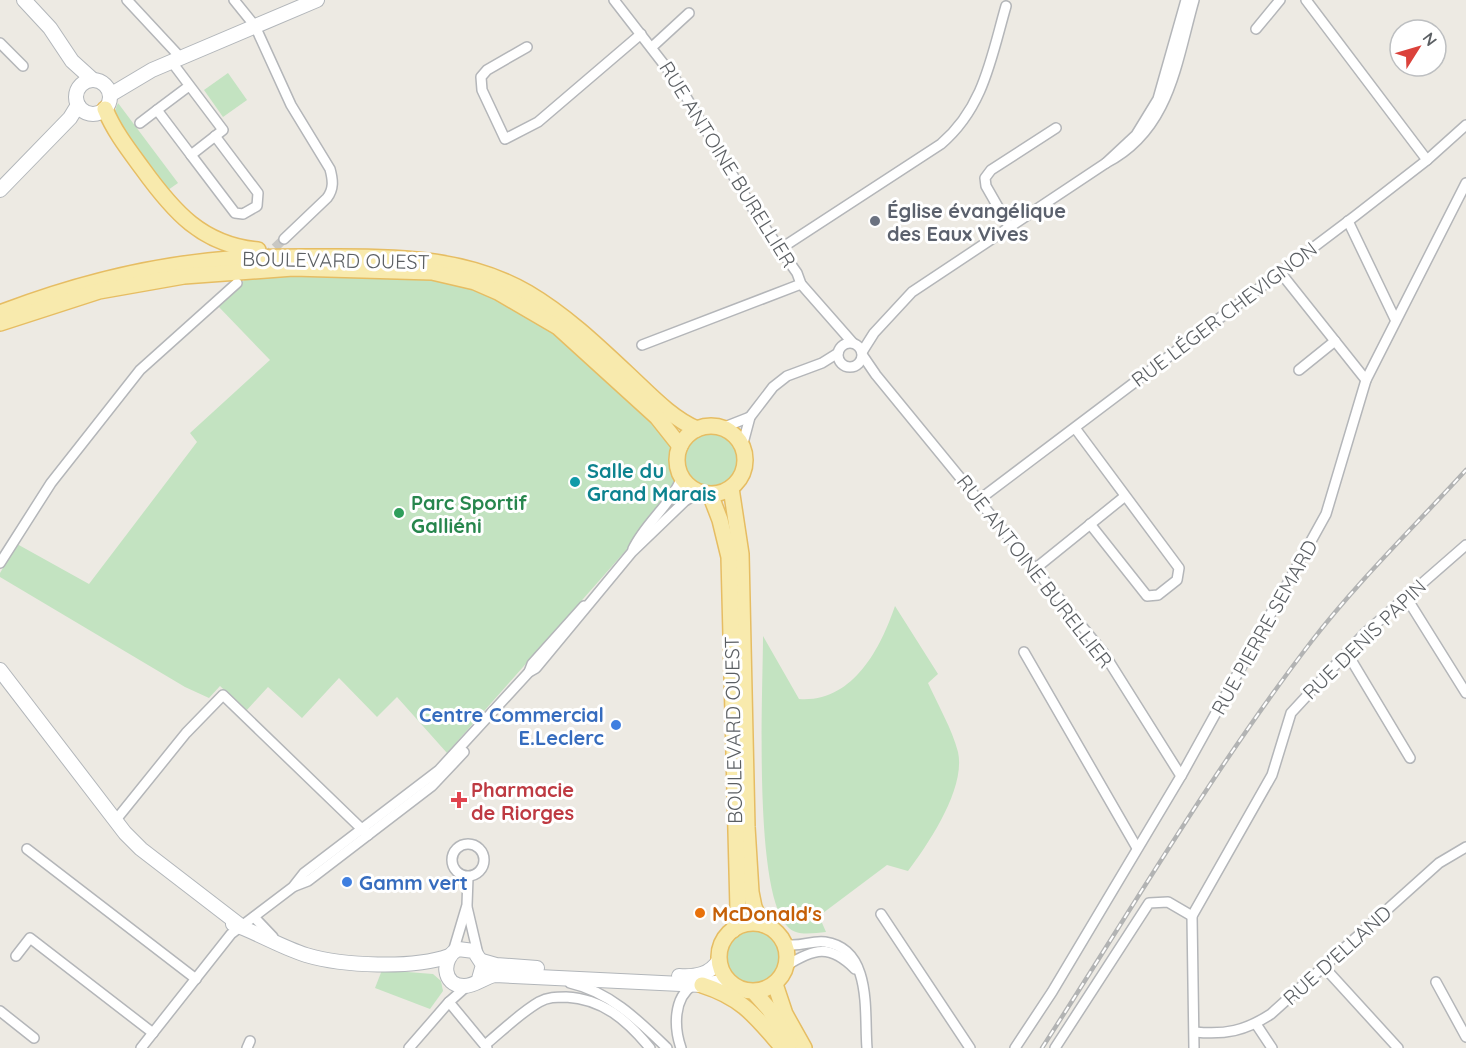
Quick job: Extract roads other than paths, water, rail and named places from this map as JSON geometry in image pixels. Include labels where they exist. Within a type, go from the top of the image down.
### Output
[{"type":"main road","points":[[108,98],[126,148],[167,202],[189,225],[224,244],[244,249],[274,250],[292,257]]},
{"type":"main road","name":"BOULEVARD OUEST","points":[[0,313],[82,285],[161,268],[229,259],[292,257],[431,260],[475,270],[500,279],[554,310],[672,414],[697,429]]},
{"type":"main road","name":"BOULEVARD OUEST","points":[[0,323],[99,291],[184,276],[293,268],[432,272],[475,282],[498,292],[558,327],[657,417],[680,446]]},
{"type":"main road","points":[[712,426],[722,428],[734,435],[742,447],[744,470],[731,488],[705,493],[681,477],[677,458],[680,446],[697,429],[712,426]]},
{"type":"main road","name":"BOULEVARD OUEST","points":[[731,488],[742,574],[750,881],[754,907],[762,924]]},
{"type":"main road","name":"BOULEVARD OUEST","points":[[705,493],[722,529],[729,557],[738,909],[737,922],[733,930]]},
{"type":"main road","points":[[750,923],[762,924],[778,934],[784,944],[786,966],[775,984],[754,992],[740,989],[728,981],[719,960],[723,941],[733,930],[750,923]]},
{"type":"main road","points":[[775,984],[785,1014],[804,1048]]},
{"type":"main road","points":[[698,985],[731,995],[746,1006],[783,1048]]},
{"type":"main road","points":[[754,992],[769,1010],[793,1048]]},
{"type":"street","points":[[24,0],[50,28],[78,68],[93,80],[103,83],[108,98]]},
{"type":"street","points":[[127,0],[176,60],[189,86],[223,130],[191,155]]},
{"type":"street","points":[[234,0],[255,26],[291,105],[330,169],[333,178],[331,193],[327,198],[284,239]]},
{"type":"street","points":[[80,108],[93,114],[124,85],[176,60],[317,0]]},
{"type":"street","name":"RUE ANTOINE BURELLIER","points":[[614,0],[652,47],[797,273],[801,284],[838,330],[852,343]]},
{"type":"street","points":[[1107,163],[1136,135],[1158,99],[1186,0]]},
{"type":"street","points":[[822,363],[856,366],[874,333],[912,292],[1107,163],[1126,153],[1140,140],[1160,109],[1173,79],[1194,0]]},
{"type":"street","points":[[1256,29],[1280,0]]},
{"type":"street","points":[[1306,0],[1427,160]]},
{"type":"street","points":[[780,249],[941,144],[961,127],[981,93],[1006,6]]},
{"type":"street","points":[[652,47],[689,12]]},
{"type":"street","points":[[527,47],[487,70],[480,77],[482,90],[505,139],[538,122],[641,34]]},
{"type":"street","points":[[0,43],[23,66]]},
{"type":"street","points":[[62,47],[76,79],[80,108]]},
{"type":"street","points":[[77,90],[83,83],[93,80]]},
{"type":"street","points":[[140,123],[189,86]]},
{"type":"street","points":[[0,190],[80,108]]},
{"type":"street","points":[[157,110],[235,213],[243,214],[257,206],[258,193],[215,136]]},
{"type":"street","name":"RUE LÉGER CHEVIGNON","points":[[980,499],[1348,221],[1427,160],[1466,125]]},
{"type":"street","points":[[1010,228],[986,186],[985,178],[991,170],[1056,128]]},
{"type":"street","name":"RUE PIERRE SEMARD","points":[[1015,1048],[1052,992],[1180,776],[1326,514],[1366,380],[1466,183]]},
{"type":"street","points":[[1348,221],[1395,319]]},
{"type":"street","points":[[1280,272],[1366,380]]},
{"type":"street","points":[[0,563],[51,483],[140,370],[237,283]]},
{"type":"street","points":[[642,345],[801,284]]},
{"type":"street","points":[[838,330],[839,351],[843,364]]},
{"type":"street","points":[[742,447],[750,417],[782,380],[822,363],[852,343],[874,333]]},
{"type":"street","points":[[1299,370],[1335,342]]},
{"type":"street","points":[[852,343],[863,354]]},
{"type":"street","name":"RUE ANTOINE BURELLIER","points":[[863,354],[876,375],[980,499],[1103,652],[1180,776]]},
{"type":"street","name":"RUE ANTOINE BURELLIER","points":[[856,366],[876,375]]},
{"type":"street","points":[[722,428],[750,417]]},
{"type":"street","points":[[1075,428],[1124,497],[1179,568],[1177,579],[1158,595],[1147,596],[1090,524]]},
{"type":"street","points":[[632,552],[638,540],[660,513],[681,477]]},
{"type":"street","points":[[141,1048],[231,934],[293,887],[308,881],[366,832],[443,776],[485,728],[489,718],[579,609],[587,604],[632,552],[693,494],[705,493]]},
{"type":"street","points":[[1036,568],[1124,497]]},
{"type":"street","name":"RUE DENIS PAPIN","points":[[1192,916],[1272,775],[1291,713],[1347,653],[1406,597],[1466,545]]},
{"type":"street","points":[[1406,597],[1466,693]]},
{"type":"street","points":[[1024,652],[1137,848]]},
{"type":"street","points":[[1347,653],[1410,758]]},
{"type":"street","points":[[1,677],[115,821],[141,849],[156,860],[199,901],[224,920],[307,955],[341,962],[413,965],[449,978],[459,985],[495,975],[698,985],[728,981]]},
{"type":"street","points":[[115,821],[186,733],[223,694],[366,832]]},
{"type":"street","name":"RUE D'ELLAND","points":[[1195,1032],[1232,1033],[1256,1024],[1289,1000],[1439,863],[1466,847]]},
{"type":"street","points":[[27,849],[196,979]]},
{"type":"street","points":[[468,877],[467,904],[445,968],[449,978],[449,1002],[486,1047],[538,1002],[555,997],[592,1001],[611,1010],[629,1024],[650,1048]]},
{"type":"street","points":[[1059,1046],[1149,903],[1168,902],[1192,916],[1194,1048]]},
{"type":"street","points":[[409,1048],[449,1002],[473,982],[483,970],[467,904]]},
{"type":"street","points":[[881,914],[970,1048]]},
{"type":"street","points":[[254,917],[272,936],[307,955]]},
{"type":"street","points":[[16,956],[30,938],[153,1033]]},
{"type":"street","points":[[784,944],[797,946],[820,941],[837,945],[850,954],[861,975],[867,1048]]},
{"type":"street","points":[[413,965],[469,948],[496,965],[685,976],[702,975],[710,971],[719,960]]},
{"type":"street","points":[[786,966],[815,951],[829,951],[839,954],[861,975]]},
{"type":"street","points":[[1324,967],[1398,1048]]},
{"type":"street","points":[[541,977],[594,990],[630,1013],[667,1048]]},
{"type":"street","points":[[1436,982],[1466,1037]]},
{"type":"street","points":[[681,1048],[677,1024],[679,1002],[682,994],[698,985]]},
{"type":"street","points":[[0,1011],[34,1038]]},
{"type":"street","points":[[1256,1024],[1272,1048]]},
{"type":"tunnel","points":[[265,257],[284,239]]},
{"type":"railway","points":[[1042,1048],[1172,842],[1275,691],[1348,597],[1466,470]]},
{"type":"place","name":"Église évangélique des Eaux Vives","points":[[875,221]]},
{"type":"place","name":"Salle du Grand Marais","points":[[575,482]]},
{"type":"place","name":"Parc Sportif Galliéni","points":[[399,513]]},
{"type":"place","name":"Centre Commercial E.Leclerc","points":[[616,725]]},
{"type":"place","name":"Pharmacie de Riorges","points":[[459,800]]},
{"type":"place","name":"Gamm vert","points":[[347,882]]},
{"type":"place","name":"McDonald's","points":[[700,913]]}]
